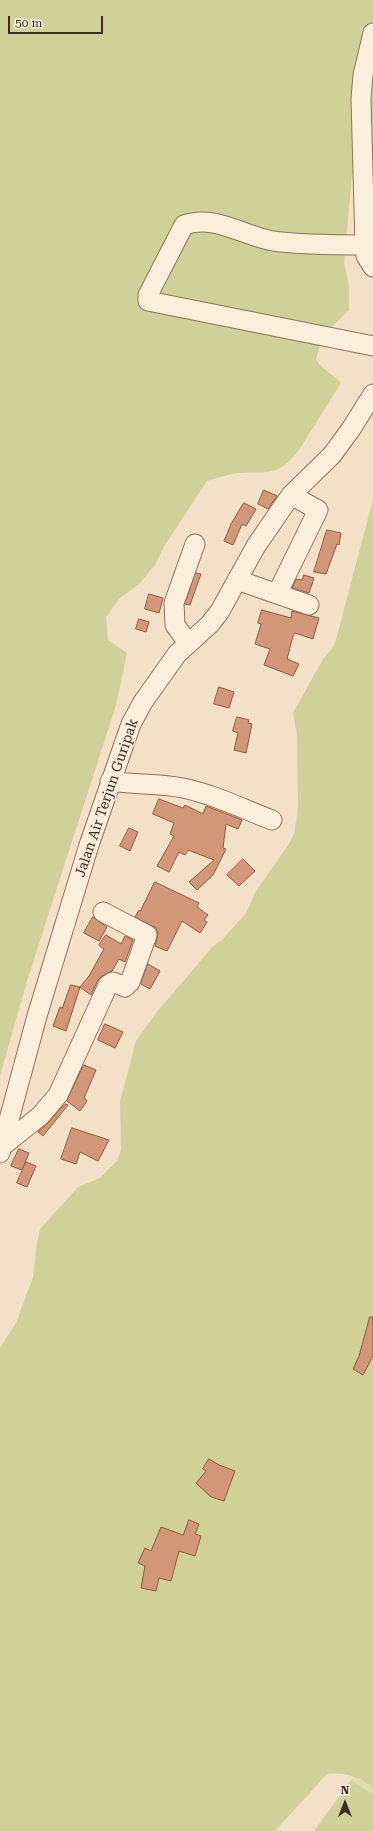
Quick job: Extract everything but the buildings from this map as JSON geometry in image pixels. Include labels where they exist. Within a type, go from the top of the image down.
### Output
[{"type":"street","points":[[373,33],[363,75],[361,99],[365,245],[366,256],[373,267]]},
{"type":"street","points":[[365,245],[327,245],[271,240],[253,237],[221,224],[195,221],[184,225],[148,295],[148,301],[373,346]]},
{"type":"street","name":"Jalan Air Terjun Guripak","points":[[1,1150],[39,1009],[110,781],[131,724],[143,702],[171,662],[188,643],[210,624],[220,611],[256,546],[291,495],[332,455],[351,429],[373,394]]},
{"type":"street","points":[[277,594],[318,510],[291,495]]},
{"type":"street","points":[[188,643],[175,625],[174,603],[195,544]]},
{"type":"street","points":[[237,580],[309,605]]},
{"type":"street","points":[[110,781],[166,785],[188,789],[272,820]]},
{"type":"street","points":[[1,1150],[40,1116],[58,1095],[108,984],[113,982],[126,987],[130,982],[147,935],[103,912]]},
{"type":"shaded area","points":[[373,1740],[373,1794],[351,1780]]},
{"type":"green space","points":[[0,0],[373,0],[373,165],[352,175],[344,262],[349,286],[349,310],[324,337],[316,360],[341,383],[299,450],[291,460],[283,466],[268,472],[231,474],[207,481],[165,545],[155,565],[139,584],[120,598],[106,617],[108,640],[127,653],[116,705],[27,981],[0,1076]]},
{"type":"green space","points":[[373,499],[373,1788],[362,1780],[346,1774],[327,1774],[275,1831],[0,1831],[0,1348],[16,1323],[33,1277],[40,1229],[78,1187],[100,1178],[117,1161],[121,1150],[120,1101],[136,1041],[157,1012],[213,946],[222,940],[246,913],[256,891],[289,844],[294,833],[298,810],[297,735],[293,713],[323,659],[331,650],[336,640]]},
{"type":"green space","points":[[351,1780],[373,1794],[373,1831],[314,1831]]}]
